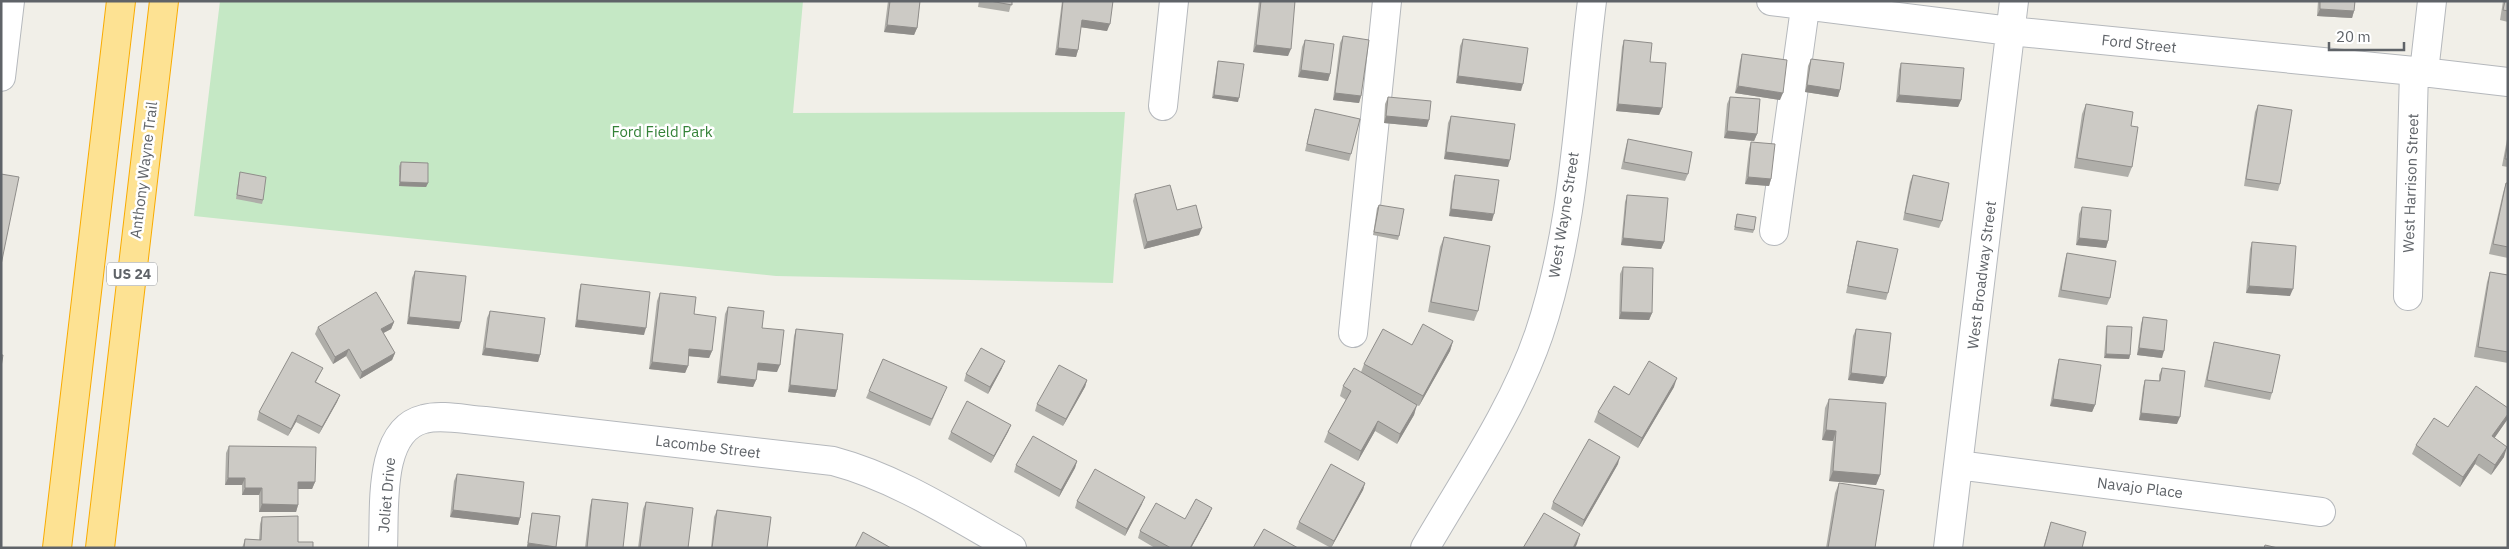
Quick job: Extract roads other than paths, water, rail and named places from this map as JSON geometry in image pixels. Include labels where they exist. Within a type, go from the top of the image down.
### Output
[{"type":"highway","name":"US 24","points":[[57,548],[121,1]]},
{"type":"highway","name":"Anthony Wayne Trail","points":[[100,548],[164,1]]},
{"type":"street","points":[[1,77],[10,1]]},
{"type":"street","points":[[1163,106],[1174,1]]},
{"type":"street","points":[[1353,333],[1387,1]]},
{"type":"street","name":"West Wayne Street","points":[[1425,548],[1505,412],[1538,335],[1560,263],[1592,1]]},
{"type":"street","name":"Ford Street","points":[[1771,1],[1806,3],[2010,31],[2419,71],[2508,82]]},
{"type":"street","name":"West Broadway Street","points":[[1948,548],[2014,1]]},
{"type":"street","name":"West Harrison Street","points":[[2408,296],[2419,71],[2432,1]]},
{"type":"street","points":[[1774,232],[1806,3]]},
{"type":"street","name":"Lacombe Street","points":[[394,444],[406,429],[421,419],[430,418],[485,421],[833,461],[851,466],[900,487],[1011,547]]},
{"type":"street","name":"Joliet Drive","points":[[383,548],[388,467],[394,444]]},
{"type":"street","name":"Navajo Place","points":[[1958,465],[2321,512]]},
{"type":"park label","name":"Ford Field Park","points":[[662,132]]}]
